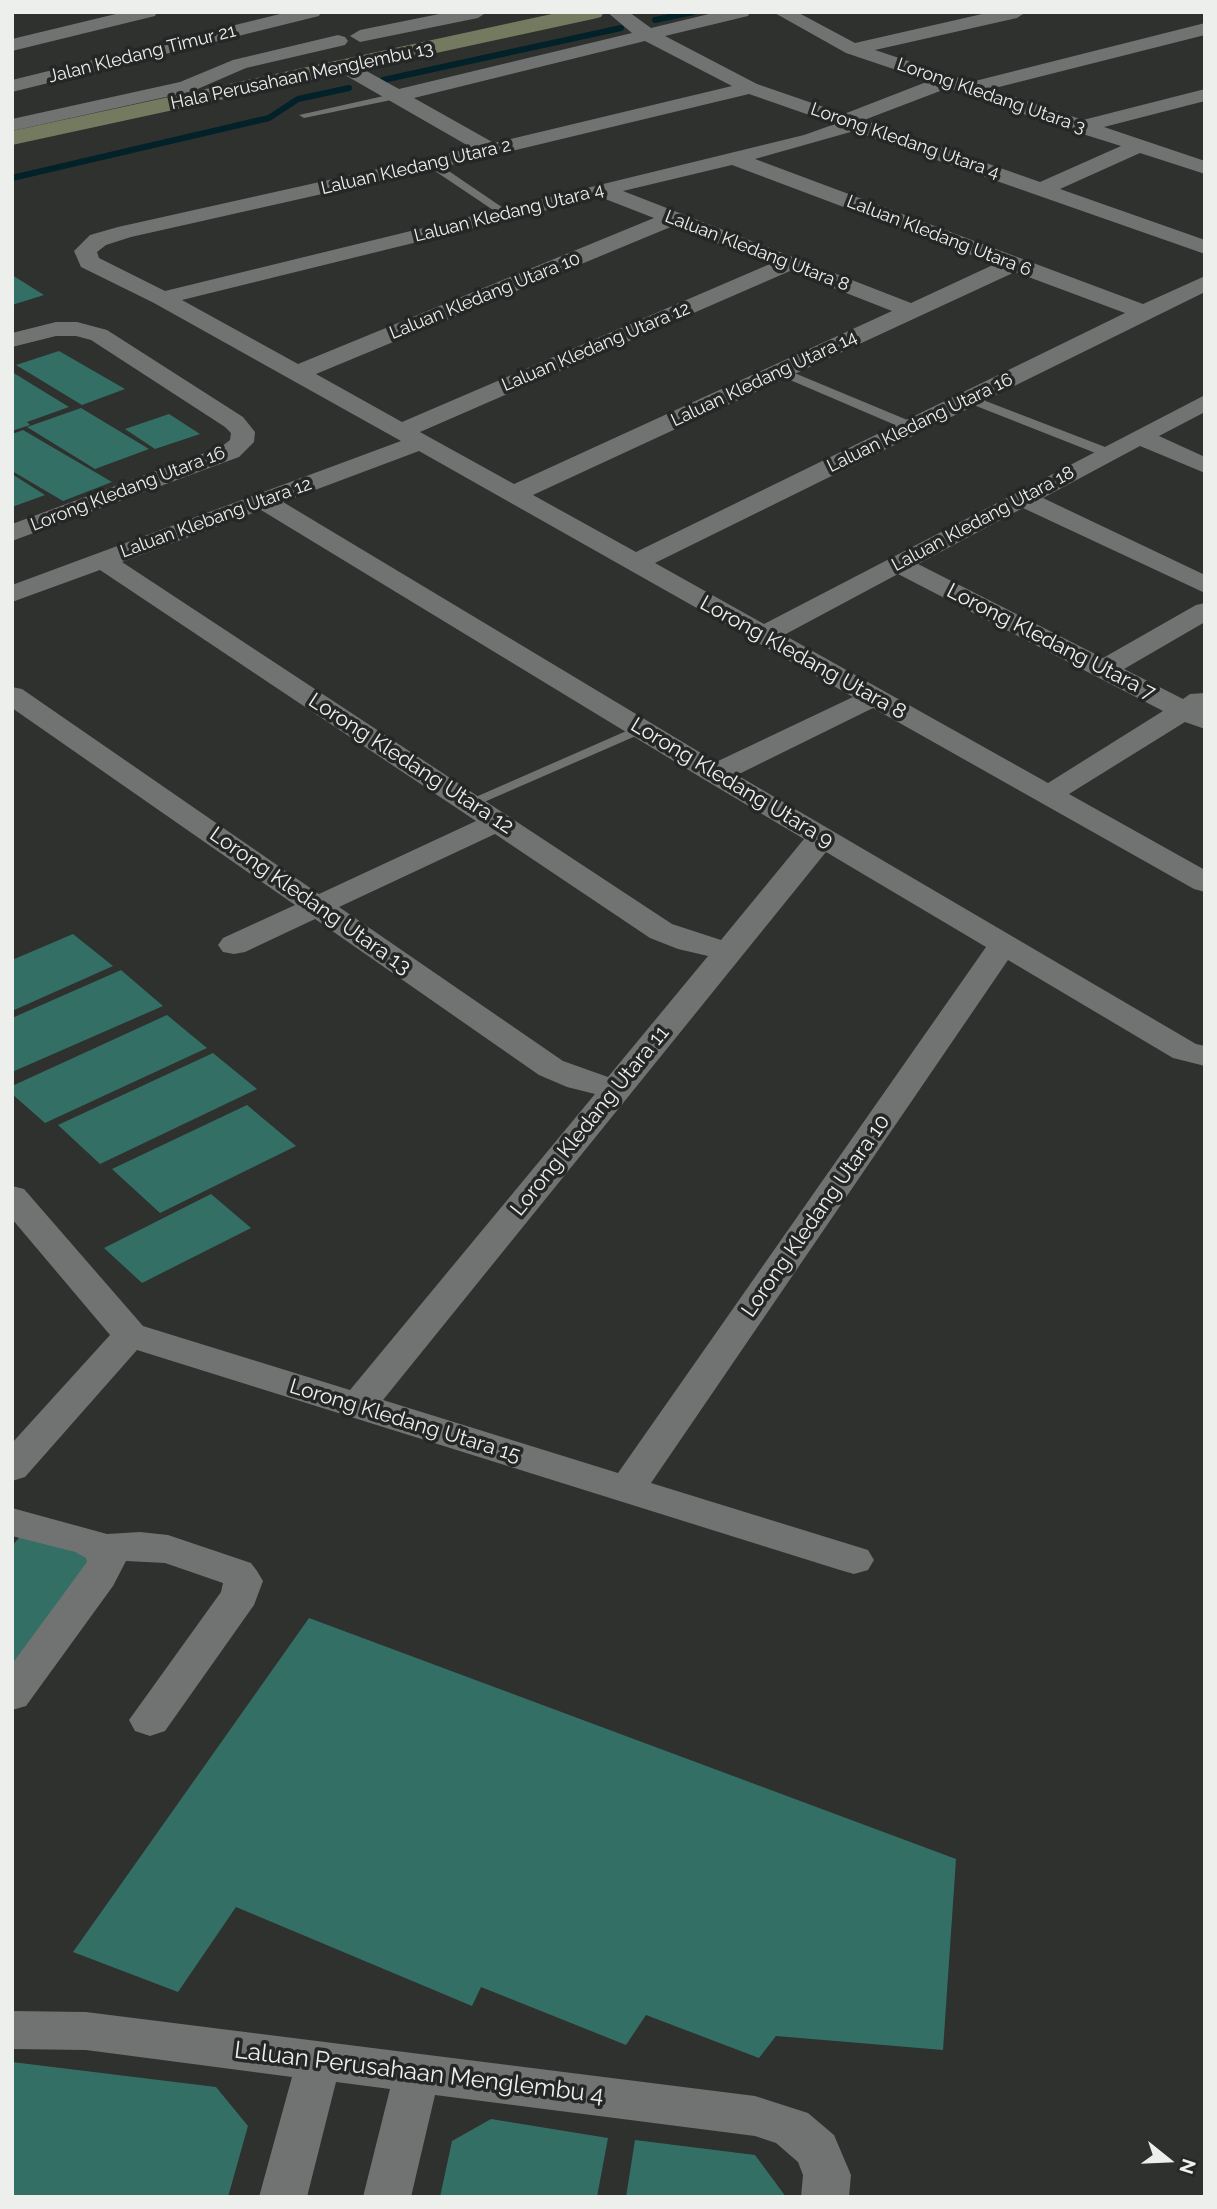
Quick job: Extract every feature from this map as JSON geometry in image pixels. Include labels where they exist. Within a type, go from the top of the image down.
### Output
[{"type":"street","points":[[12,45],[148,12]]},
{"type":"street","points":[[360,36],[478,12]]},
{"type":"street","name":"Hala Perusahaan Menglembu 13","points":[[12,138],[593,12]]},
{"type":"street","name":"Lorong Kledang Utara 4","points":[[616,12],[646,34],[750,88],[1205,247]]},
{"type":"street","name":"Hala Perusahaan Menglembu 13","points":[[397,96],[741,12]]},
{"type":"street","name":"Lorong Kledang Utara 3","points":[[782,12],[853,49],[1205,168]]},
{"type":"street","points":[[853,49],[1017,12]]},
{"type":"street","points":[[319,21],[361,53],[383,58]]},
{"type":"street","points":[[12,125],[186,87],[240,64],[319,21],[360,36],[380,49],[383,58]]},
{"type":"street","name":"Jalan Kledang Timur 21","points":[[30,82],[319,21]]},
{"type":"street","points":[[971,88],[1205,29]]},
{"type":"street","points":[[345,67],[491,150]]},
{"type":"street","points":[[12,70],[30,82],[91,109]]},
{"type":"street","name":"Laluan Kledang Utara 4","points":[[162,298],[811,139],[947,81]]},
{"type":"street","name":"Laluan Kledang Utara 2","points":[[85,251],[98,240],[126,232],[491,150],[750,88]]},
{"type":"street","points":[[1080,127],[1205,94]]},
{"type":"street","points":[[1042,189],[1139,146]]},
{"type":"street","name":"Laluan Kledang Utara 6","points":[[734,158],[1145,313]]},
{"type":"street","name":"Laluan Kledang Utara 8","points":[[603,191],[912,311]]},
{"type":"street","name":"Laluan Kledang Utara 10","points":[[297,373],[673,218]]},
{"type":"street","name":"Lorong Kledang Utara 8","points":[[85,251],[89,262],[162,298],[297,373],[1205,883]]},
{"type":"street","name":"Laluan Kledang Utara 12","points":[[411,437],[790,263]]},
{"type":"street","name":"Laluan Kledang Utara 14","points":[[514,494],[1014,264]]},
{"type":"street","name":"Laluan Kledang Utara 16","points":[[635,563],[1205,283]]},
{"type":"street","name":"Lorong Kledang Utara 16","points":[[12,340],[56,329],[99,335],[234,422],[243,432],[242,442],[230,452],[12,533]]},
{"type":"street","name":"Laluan Kledang Utara 18","points":[[761,636],[1205,402]]},
{"type":"street","name":"Laluan Klebang Utara 12","points":[[12,594],[263,500],[411,437]]},
{"type":"street","points":[[1140,437],[1205,466]]},
{"type":"street","points":[[1023,498],[1205,585]]},
{"type":"street","name":"Lorong Kledang Utara 9","points":[[263,500],[715,774],[1185,1051],[1205,1056]]},
{"type":"street","name":"Lorong Kledang Utara 12","points":[[102,560],[662,931],[689,942],[728,951]]},
{"type":"street","name":"Lorong Kledang Utara 7","points":[[898,564],[1104,669],[1198,709]]},
{"type":"street","points":[[1104,669],[1205,611]]},
{"type":"street","name":"Lorong Kledang Utara 13","points":[[12,695],[551,1068],[579,1080],[616,1089]]},
{"type":"street","points":[[715,774],[872,698]]},
{"type":"street","points":[[1048,795],[1198,709]]},
{"type":"street","points":[[234,945],[498,822]]},
{"type":"street","name":"Lorong Kledang Utara 11","points":[[358,1406],[822,837]]},
{"type":"street","name":"Lorong Kledang Utara 10","points":[[627,1489],[1004,943]]},
{"type":"street","points":[[12,1197],[130,1335],[12,1468]]},
{"type":"street","name":"Lorong Kledang Utara 15","points":[[130,1335],[854,1560]]},
{"type":"street","points":[[12,1522],[87,1541],[102,1549],[139,1546],[168,1549],[237,1573],[243,1581],[240,1595],[150,1720]]},
{"type":"street","points":[[12,1695],[99,1576],[107,1562],[102,1549]]},
{"type":"street","name":"Laluan Perusahaan Menglembu 4","points":[[12,2030],[86,2031],[755,2116],[792,2127],[817,2149],[827,2175],[824,2197]]},
{"type":"street","points":[[283,2197],[319,2061]]},
{"type":"street","points":[[387,2197],[417,2072]]},
{"type":"lane","points":[[304,115],[397,96]]},
{"type":"lane","points":[[430,163],[506,214]]},
{"type":"lane","points":[[780,371],[912,427]]},
{"type":"lane","points":[[970,399],[1108,453]]},
{"type":"lane","points":[[470,803],[640,729]]},
{"type":"building","points":[[12,275],[44,295],[12,305]]},
{"type":"building","points":[[59,351],[125,389],[82,405],[16,365]]},
{"type":"building","points":[[12,372],[69,407],[27,422],[30,425],[12,431]]},
{"type":"building","points":[[81,408],[149,449],[95,469],[27,427]]},
{"type":"building","points":[[169,414],[200,434],[155,449],[125,429]]},
{"type":"building","points":[[23,430],[112,482],[63,501],[12,471],[12,434]]},
{"type":"building","points":[[12,474],[45,495],[12,507]]},
{"type":"building","points":[[73,934],[113,966],[12,1011],[12,960]]},
{"type":"building","points":[[121,970],[163,1006],[12,1072],[12,1018]]},
{"type":"building","points":[[167,1015],[207,1048],[45,1123],[12,1094],[12,1086]]},
{"type":"building","points":[[213,1053],[257,1089],[100,1164],[58,1125]]},
{"type":"building","points":[[247,1105],[296,1146],[160,1213],[112,1169]]},
{"type":"building","points":[[211,1194],[251,1228],[142,1283],[104,1248]]},
{"type":"building","points":[[23,1533],[103,1562],[12,1672],[12,1546]]},
{"type":"building","points":[[309,1618],[956,1859],[943,2050],[776,2036],[759,2058],[646,2015],[626,2045],[481,1987],[472,2006],[236,1907],[178,1992],[73,1952]]},
{"type":"building","points":[[12,2062],[216,2087],[248,2126],[228,2197],[12,2197]]},
{"type":"building","points":[[491,2119],[608,2138],[597,2197],[440,2197],[452,2141]]},
{"type":"building","points":[[635,2140],[755,2155],[786,2197],[626,2197]]},
{"type":"waterway","points":[[655,20],[693,12]]},
{"type":"waterway","points":[[383,80],[621,28]]},
{"type":"waterway","points":[[12,178],[269,118],[298,99],[349,88]]}]
